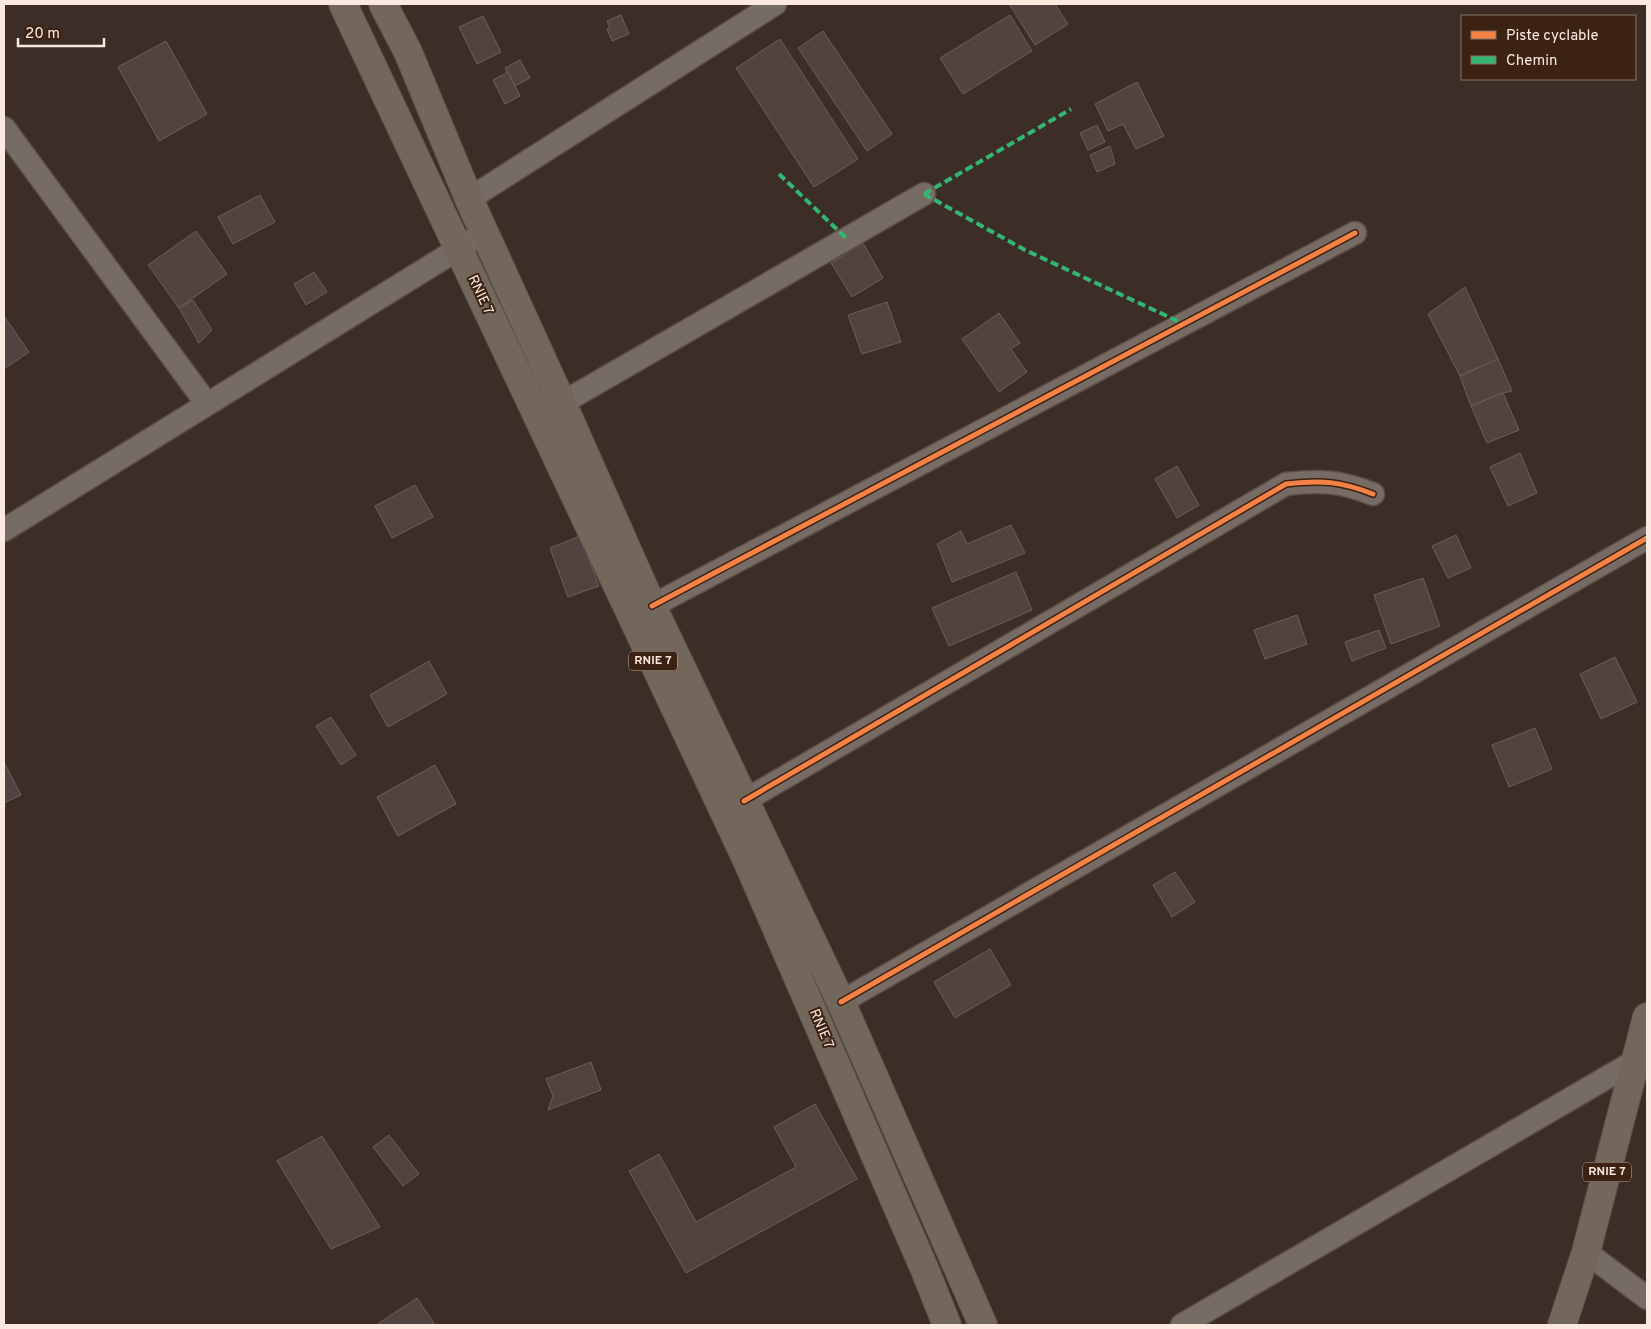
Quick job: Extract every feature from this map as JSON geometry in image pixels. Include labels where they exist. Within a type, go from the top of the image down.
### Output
[{"type":"main road","name":"RNIE 7","points":[[343,4],[746,858],[925,1270],[946,1325]]},
{"type":"main road","name":"RNIE 7","points":[[382,4],[408,52],[469,199],[562,402],[652,606],[840,1002],[984,1325]]},
{"type":"main road","name":"RNIE 7","points":[[1562,1325],[1586,1252],[1647,1017]]},
{"type":"street","points":[[469,199],[774,4]]},
{"type":"street","points":[[4,129],[207,404]]},
{"type":"street","points":[[562,402],[924,194]]},
{"type":"street","points":[[4,530],[484,233]]},
{"type":"street","points":[[652,606],[1355,233]]},
{"type":"street","points":[[744,802],[1286,484],[1314,481],[1348,485],[1373,494]]},
{"type":"street","points":[[840,1002],[1647,538]]},
{"type":"street","points":[[1182,1325],[1637,1060]]},
{"type":"street","points":[[1586,1252],[1647,1298]]},
{"type":"building","points":[[1009,4],[1055,4],[1068,24],[1035,45]]},
{"type":"building","points":[[621,15],[629,34],[612,41],[607,29],[610,27],[607,21]]},
{"type":"building","points":[[1010,15],[1032,51],[963,94],[940,58]]},
{"type":"building","points":[[483,16],[501,52],[477,64],[459,27]]},
{"type":"building","points":[[823,31],[892,134],[867,151],[798,48]]},
{"type":"building","points":[[780,39],[858,159],[814,187],[736,68]]},
{"type":"building","points":[[166,41],[207,114],[159,141],[118,67]]},
{"type":"building","points":[[520,60],[530,78],[515,86],[505,68]]},
{"type":"building","points":[[508,72],[520,96],[505,104],[493,80]]},
{"type":"building","points":[[1137,82],[1164,136],[1136,149],[1123,124],[1108,131],[1095,104]]},
{"type":"building","points":[[1097,125],[1105,142],[1088,150],[1080,133]]},
{"type":"building","points":[[1110,146],[1115,164],[1097,172],[1090,155]]},
{"type":"building","points":[[260,195],[275,222],[233,244],[218,217]]},
{"type":"building","points":[[196,231],[227,274],[179,308],[148,265]]},
{"type":"building","points":[[863,243],[883,278],[852,297],[831,263]]},
{"type":"building","points":[[314,272],[327,292],[306,305],[294,284]]},
{"type":"building","points":[[1465,287],[1498,359],[1460,376],[1428,314]]},
{"type":"building","points":[[193,300],[212,330],[199,343],[179,308]]},
{"type":"building","points":[[887,302],[901,342],[862,354],[848,315]]},
{"type":"building","points":[[999,313],[1020,343],[1011,349],[1027,372],[999,392],[962,339]]},
{"type":"building","points":[[4,316],[29,352],[4,369]]},
{"type":"building","points":[[1498,359],[1512,391],[1471,406],[1460,376]]},
{"type":"building","points":[[1503,393],[1519,430],[1487,443],[1471,406]]},
{"type":"building","points":[[1520,453],[1537,493],[1508,506],[1490,467]]},
{"type":"building","points":[[1177,466],[1199,505],[1177,518],[1155,479]]},
{"type":"building","points":[[415,485],[433,517],[392,538],[375,506]]},
{"type":"building","points":[[1011,525],[1025,553],[952,582],[937,544],[961,531],[967,544]]},
{"type":"building","points":[[1456,535],[1471,568],[1448,578],[1432,546]]},
{"type":"building","points":[[580,536],[599,586],[568,597],[550,548]]},
{"type":"building","points":[[1016,572],[1032,610],[949,646],[932,608]]},
{"type":"building","points":[[1423,578],[1440,626],[1391,644],[1374,595]]},
{"type":"building","points":[[1297,615],[1307,644],[1265,659],[1254,630]]},
{"type":"building","points":[[1379,630],[1386,648],[1352,661],[1345,642]]},
{"type":"building","points":[[1615,657],[1637,702],[1601,719],[1580,674]]},
{"type":"building","points":[[429,661],[447,694],[388,727],[370,695]]},
{"type":"building","points":[[331,717],[356,755],[341,765],[316,726]]},
{"type":"building","points":[[1535,728],[1552,769],[1509,787],[1492,745]]},
{"type":"building","points":[[4,762],[21,795],[4,803]]},
{"type":"building","points":[[435,765],[456,804],[398,836],[377,797]]},
{"type":"building","points":[[1175,872],[1195,902],[1172,917],[1153,885]]},
{"type":"building","points":[[990,949],[1011,985],[955,1018],[934,982]]},
{"type":"building","points":[[591,1062],[601,1090],[548,1110],[553,1096],[546,1079]]},
{"type":"building","points":[[815,1104],[857,1179],[686,1273],[629,1171],[659,1154],[696,1222],[796,1167],[774,1127]]},
{"type":"building","points":[[389,1135],[419,1174],[403,1186],[373,1147]]},
{"type":"building","points":[[322,1136],[380,1227],[331,1249],[277,1161]]},
{"type":"building","points":[[417,1298],[435,1325],[381,1325],[379,1323]]},
{"type":"marked path","points":[[924,194],[1071,109]]},
{"type":"marked path","points":[[779,174],[846,238]]},
{"type":"marked path","points":[[924,194],[1025,250],[1184,324]]},
{"type":"cycle path","points":[[652,606],[1355,233]]},
{"type":"cycle path","points":[[744,801],[1286,484],[1310,482],[1340,484],[1373,494]]},
{"type":"cycle path","points":[[841,1002],[1647,538]]}]
